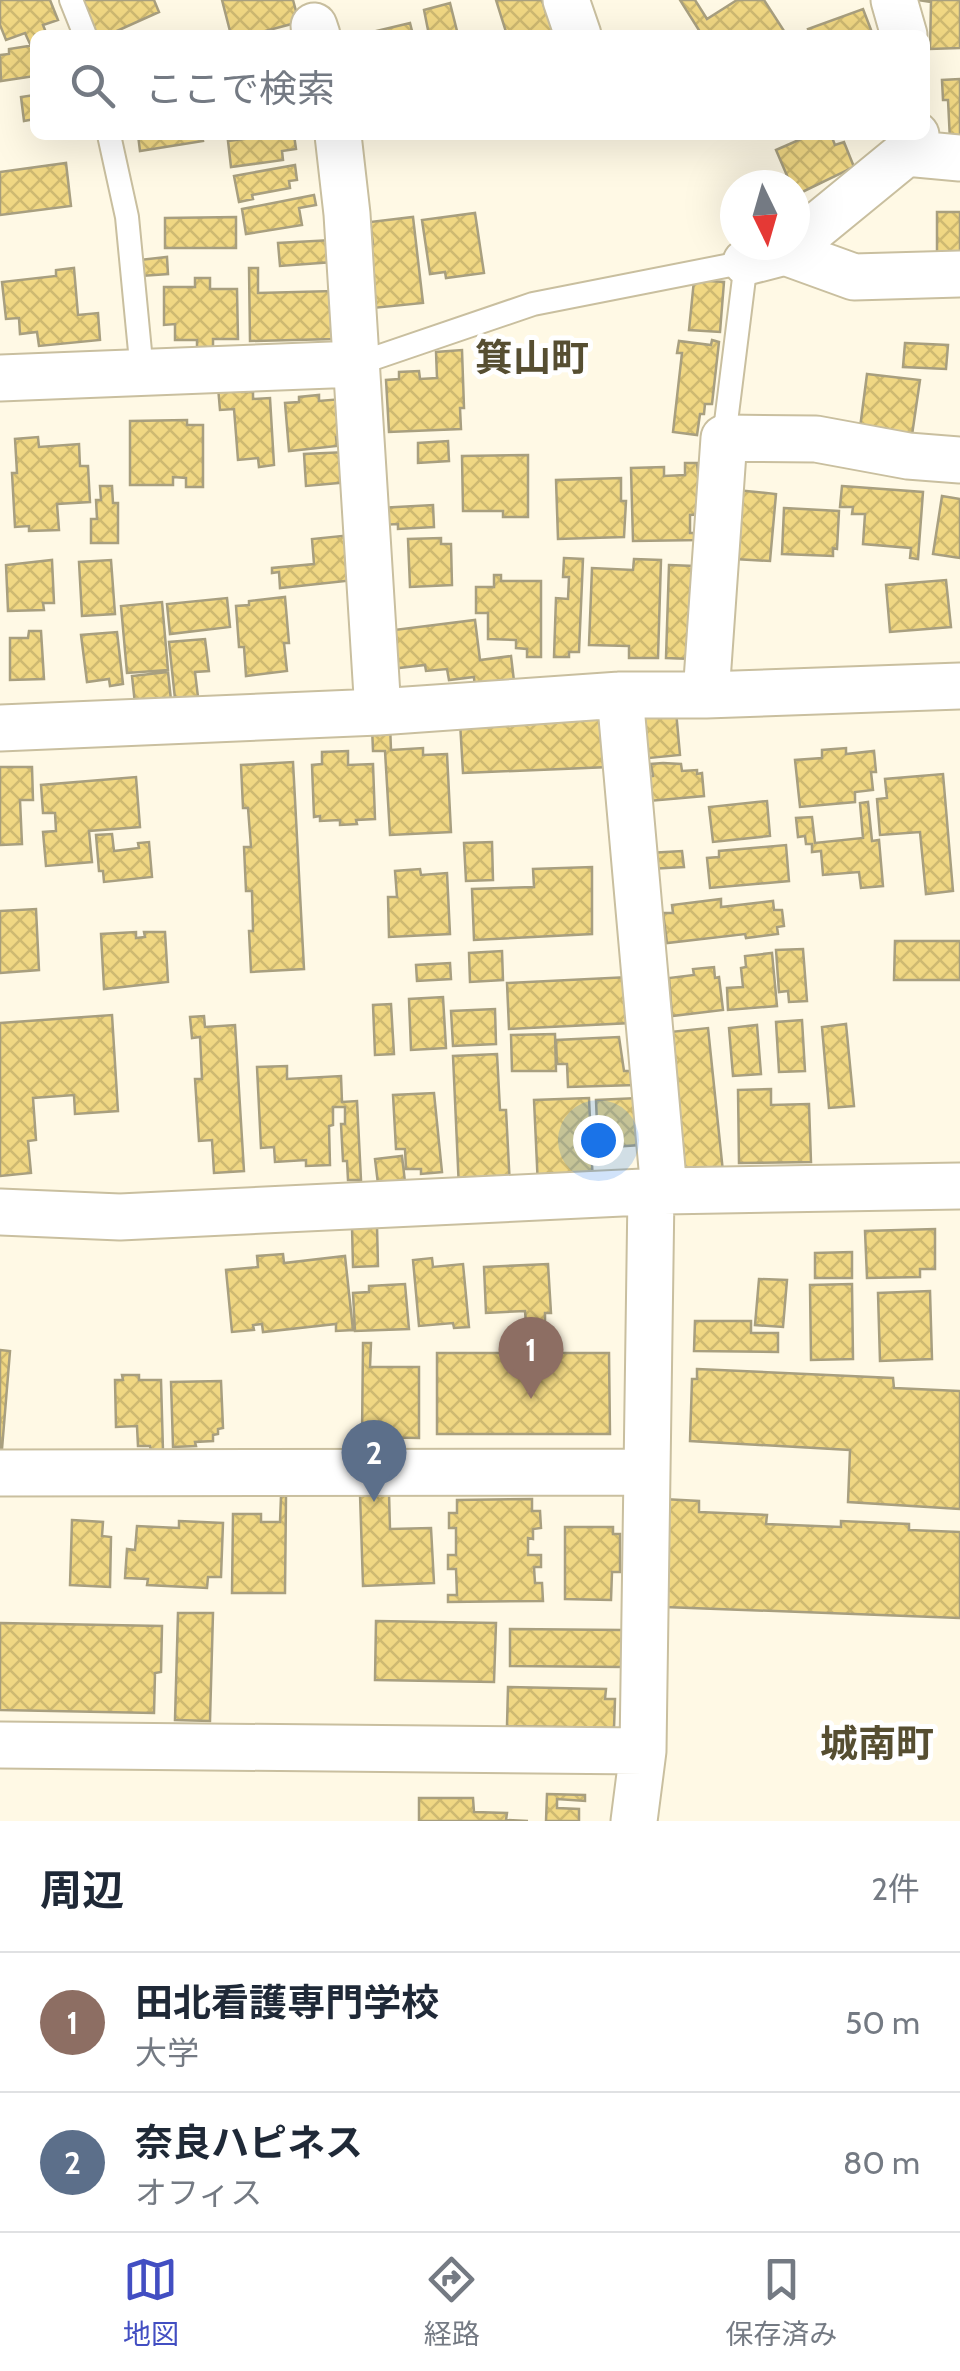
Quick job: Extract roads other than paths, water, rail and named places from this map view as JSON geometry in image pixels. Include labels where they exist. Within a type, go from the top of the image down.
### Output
[{"type":"street","points":[[566,0],[576,30]]},
{"type":"street","points":[[894,0],[903,30]]},
{"type":"street","points":[[338,140],[357,364],[378,712]]},
{"type":"street","points":[[810,226],[911,144],[960,158]]},
{"type":"street","points":[[806,260],[854,277],[960,274]]},
{"type":"street","points":[[0,378],[357,364]]},
{"type":"street","points":[[706,695],[724,438],[816,439],[908,456],[960,460]]},
{"type":"street","points":[[0,728],[378,712],[620,695],[960,686]]},
{"type":"street","points":[[620,695],[658,1192],[642,1752],[634,1821]]},
{"type":"street","points":[[0,1212],[120,1217],[658,1192],[960,1186]]},
{"type":"street","points":[[0,1474],[647,1472]]},
{"type":"street","points":[[0,1745],[642,1752]]},
{"type":"lane","points":[[71,0],[83,30]]},
{"type":"lane","points":[[110,140],[127,216],[142,372]]},
{"type":"lane","points":[[357,364],[533,304],[738,260]]},
{"type":"lane","points":[[724,438],[777,260]]},
{"type":"place","name":"田北看護専門学校","points":[[531,1399]]},
{"type":"place","name":"奈良ハピネス","points":[[374,1502]]},
{"type":"district","name":"箕山町","points":[[532,358]]},
{"type":"district","name":"城南町","points":[[877,1744]]}]
